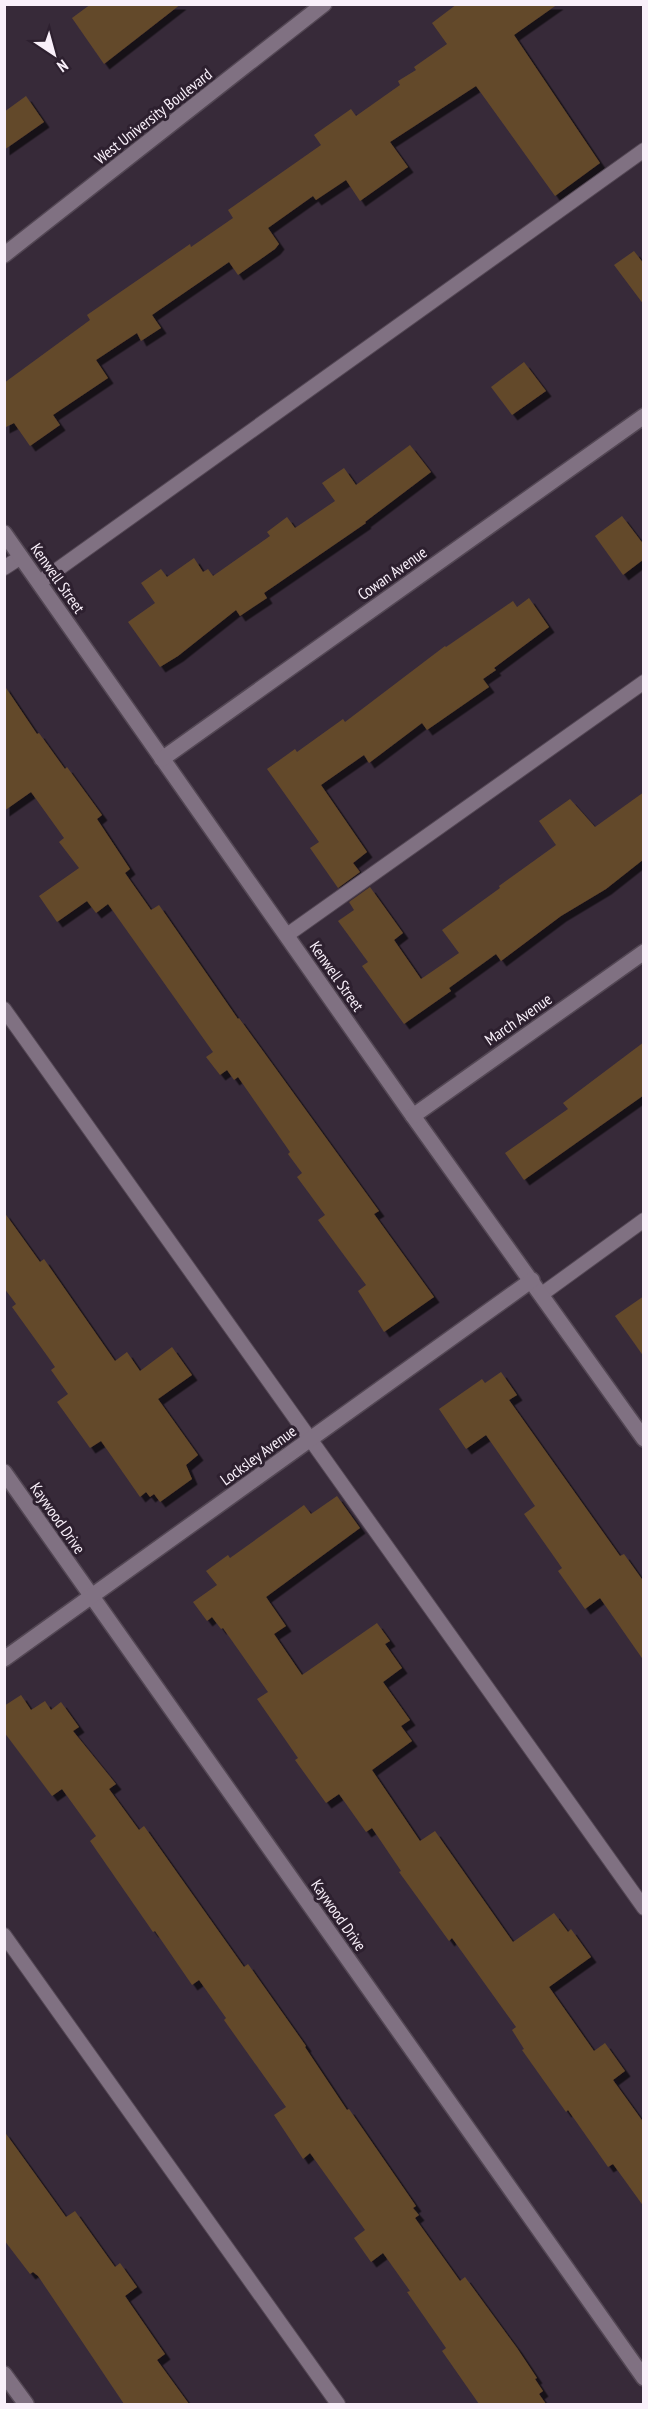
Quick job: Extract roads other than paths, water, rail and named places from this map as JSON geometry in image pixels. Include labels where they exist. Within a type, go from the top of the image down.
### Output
[{"type":"street","name":"West University Boulevard","points":[[4,255],[324,4]]},
{"type":"street","name":"Cowan Avenue","points":[[162,759],[644,416]]},
{"type":"street","name":"Kenwell Street","points":[[4,533],[413,1116],[644,1438]]},
{"type":"street","name":"March Avenue","points":[[413,1116],[644,952]]},
{"type":"street","name":"Locksley Avenue","points":[[4,1659],[532,1280]]},
{"type":"street","name":"Kaywood Drive","points":[[4,1472],[644,2378]]},
{"type":"street","points":[[4,2374],[26,2404]]},
{"type":"lane","points":[[40,582],[644,150]]},
{"type":"lane","points":[[4,568],[21,556]]},
{"type":"lane","points":[[287,935],[644,682]]},
{"type":"lane","points":[[4,1008],[644,1908]]},
{"type":"lane","points":[[542,1294],[644,1220]]},
{"type":"lane","points":[[4,1935],[338,2404]]}]
